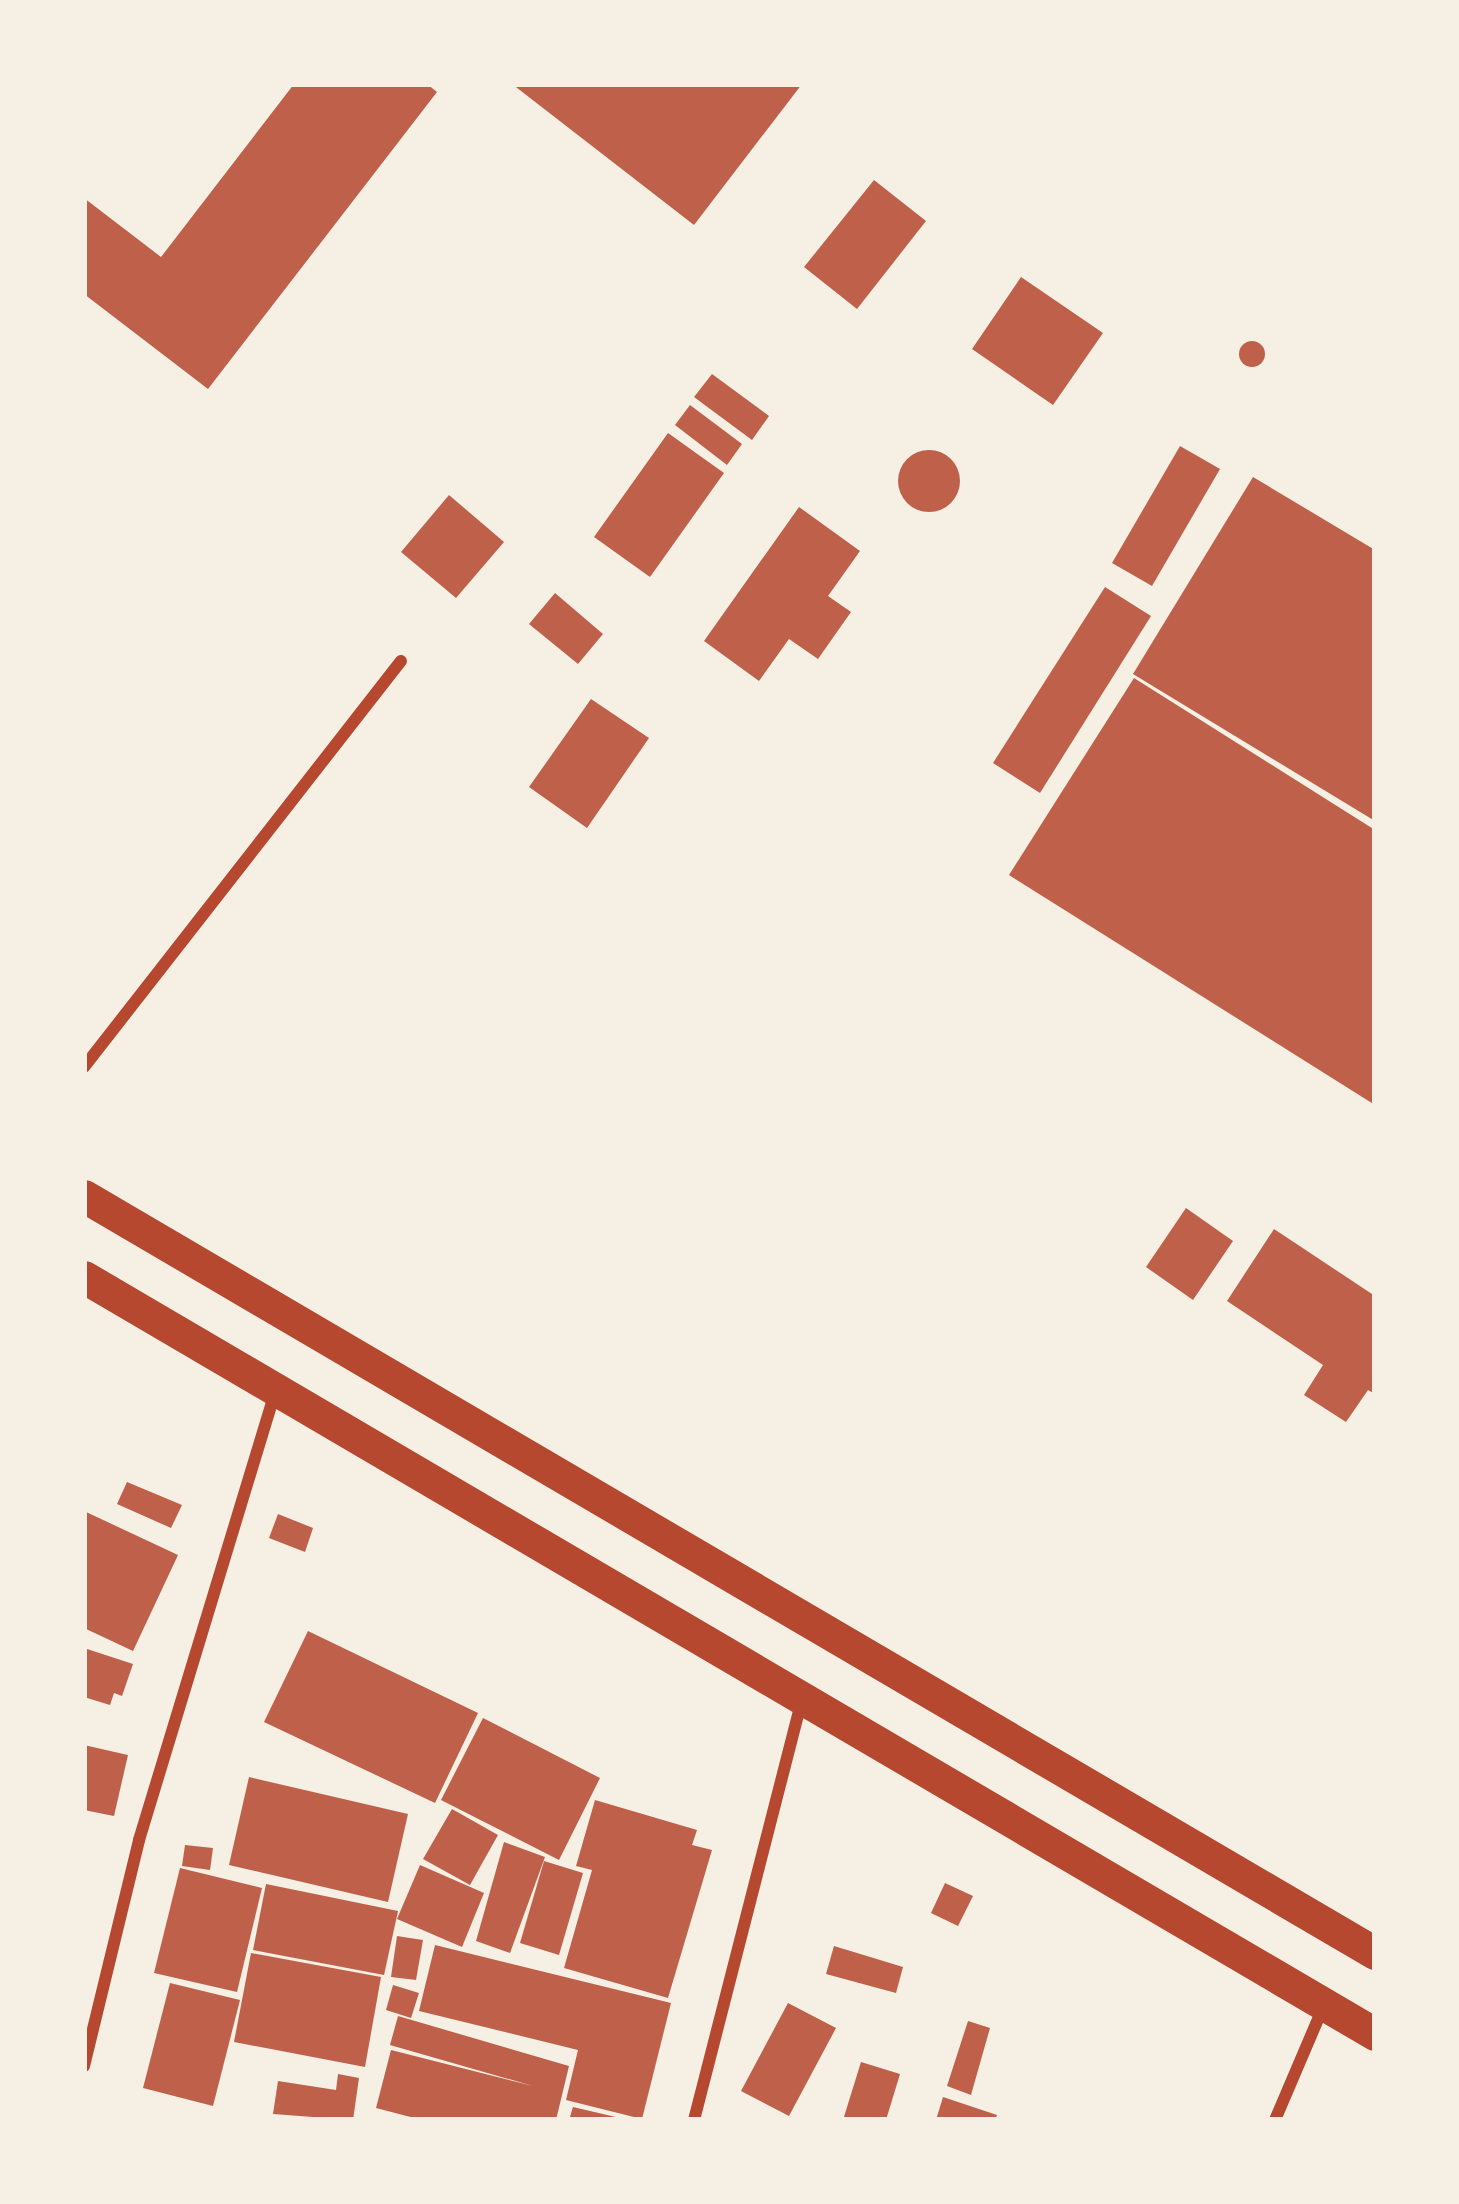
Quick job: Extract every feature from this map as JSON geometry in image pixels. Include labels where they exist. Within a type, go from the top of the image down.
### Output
[{"type":"highway","points":[[84,1196],[1375,1953]]},
{"type":"highway","points":[[84,1276],[1375,2034]]},
{"type":"street","points":[[84,1067],[401,661]]},
{"type":"street","points":[[84,2066],[139,1840],[275,1391]]},
{"type":"street","points":[[694,2120],[801,1701]]},
{"type":"street","points":[[1281,2117],[1324,2004]]},
{"type":"building","points":[[294,84],[427,84],[437,92],[208,389],[84,294],[84,198],[161,257]]},
{"type":"building","points":[[512,84],[802,84],[694,225]]},
{"type":"building","points":[[874,180],[926,221],[857,309],[804,267]]},
{"type":"building","points":[[1021,277],[1103,333],[1053,405],[972,349]]},
{"type":"building","points":[[1252,341],[1265,354],[1252,367],[1239,354]]},
{"type":"building","points":[[712,374],[769,416],[752,440],[694,397]]},
{"type":"building","points":[[690,405],[742,444],[727,465],[675,425]]},
{"type":"building","points":[[668,433],[724,473],[650,577],[594,537]]},
{"type":"building","points":[[1180,446],[1220,469],[1152,586],[1112,563]]},
{"type":"building","points":[[929,450],[951,459],[960,481],[951,503],[929,512],[907,503],[898,481],[907,459]]},
{"type":"building","points":[[1253,477],[1375,550],[1375,821],[1133,674]]},
{"type":"building","points":[[449,495],[504,542],[456,598],[401,552]]},
{"type":"building","points":[[799,507],[860,551],[828,596],[851,612],[818,659],[789,639],[759,681],[704,641]]},
{"type":"building","points":[[1105,587],[1151,616],[1040,793],[993,763]]},
{"type":"building","points":[[555,593],[603,634],[578,664],[529,624]]},
{"type":"building","points":[[1134,678],[1375,830],[1375,1105],[1009,875]]},
{"type":"building","points":[[591,699],[649,738],[587,828],[529,787]]},
{"type":"building","points":[[1186,1208],[1233,1241],[1193,1300],[1146,1267]]},
{"type":"building","points":[[1274,1229],[1375,1296],[1375,1394],[1368,1390],[1346,1422],[1304,1395],[1323,1365],[1227,1301]]},
{"type":"building","points":[[127,1482],[182,1505],[171,1528],[117,1504]]},
{"type":"building","points":[[84,1511],[178,1555],[133,1651],[84,1628]]},
{"type":"building","points":[[278,1514],[313,1528],[305,1552],[269,1538]]},
{"type":"building","points":[[308,1631],[478,1713],[435,1803],[264,1722]]},
{"type":"building","points":[[84,1648],[133,1664],[122,1696],[114,1693],[110,1705],[84,1697]]},
{"type":"building","points":[[483,1718],[600,1778],[559,1860],[441,1800]]},
{"type":"building","points":[[84,1745],[128,1755],[114,1816],[84,1810]]},
{"type":"building","points":[[249,1777],[408,1814],[388,1902],[229,1865]]},
{"type":"building","points":[[595,1800],[697,1830],[692,1845],[712,1850],[668,1998],[564,1968],[592,1870],[576,1866]]},
{"type":"building","points":[[452,1809],[498,1835],[470,1885],[423,1859]]},
{"type":"building","points":[[504,1842],[545,1857],[510,1953],[476,1941]]},
{"type":"building","points":[[185,1845],[213,1848],[210,1870],[182,1866]]},
{"type":"building","points":[[544,1861],[583,1873],[559,1955],[520,1943]]},
{"type":"building","points":[[420,1865],[484,1893],[462,1947],[397,1919]]},
{"type":"building","points":[[180,1868],[262,1888],[237,1992],[154,1973]]},
{"type":"building","points":[[945,1883],[973,1896],[958,1926],[931,1913]]},
{"type":"building","points":[[266,1884],[398,1911],[384,1975],[253,1950]]},
{"type":"building","points":[[397,1936],[423,1940],[416,1980],[391,1977]]},
{"type":"building","points":[[435,1945],[671,2003],[642,2119],[566,2100],[578,2050],[419,2011]]},
{"type":"building","points":[[834,1946],[903,1967],[896,1993],[826,1974]]},
{"type":"building","points":[[251,1953],[381,1977],[365,2067],[234,2042]]},
{"type":"building","points":[[170,1983],[240,2000],[213,2106],[143,2088]]},
{"type":"building","points":[[393,1985],[419,1993],[411,2018],[386,2010]]},
{"type":"building","points":[[788,2003],[836,2028],[789,2116],[741,2091]]},
{"type":"building","points":[[398,2016],[569,2066],[556,2120],[422,2120],[376,2108],[391,2050],[533,2086],[390,2045]]},
{"type":"building","points":[[968,2021],[990,2028],[971,2095],[947,2086]]},
{"type":"building","points":[[861,2062],[900,2074],[886,2120],[843,2120]]},
{"type":"building","points":[[338,2074],[359,2078],[353,2120],[273,2114],[278,2081],[336,2090]]},
{"type":"building","points":[[943,2097],[997,2115],[995,2120],[936,2120]]},
{"type":"building","points":[[573,2107],[620,2118],[620,2120],[569,2120]]}]
